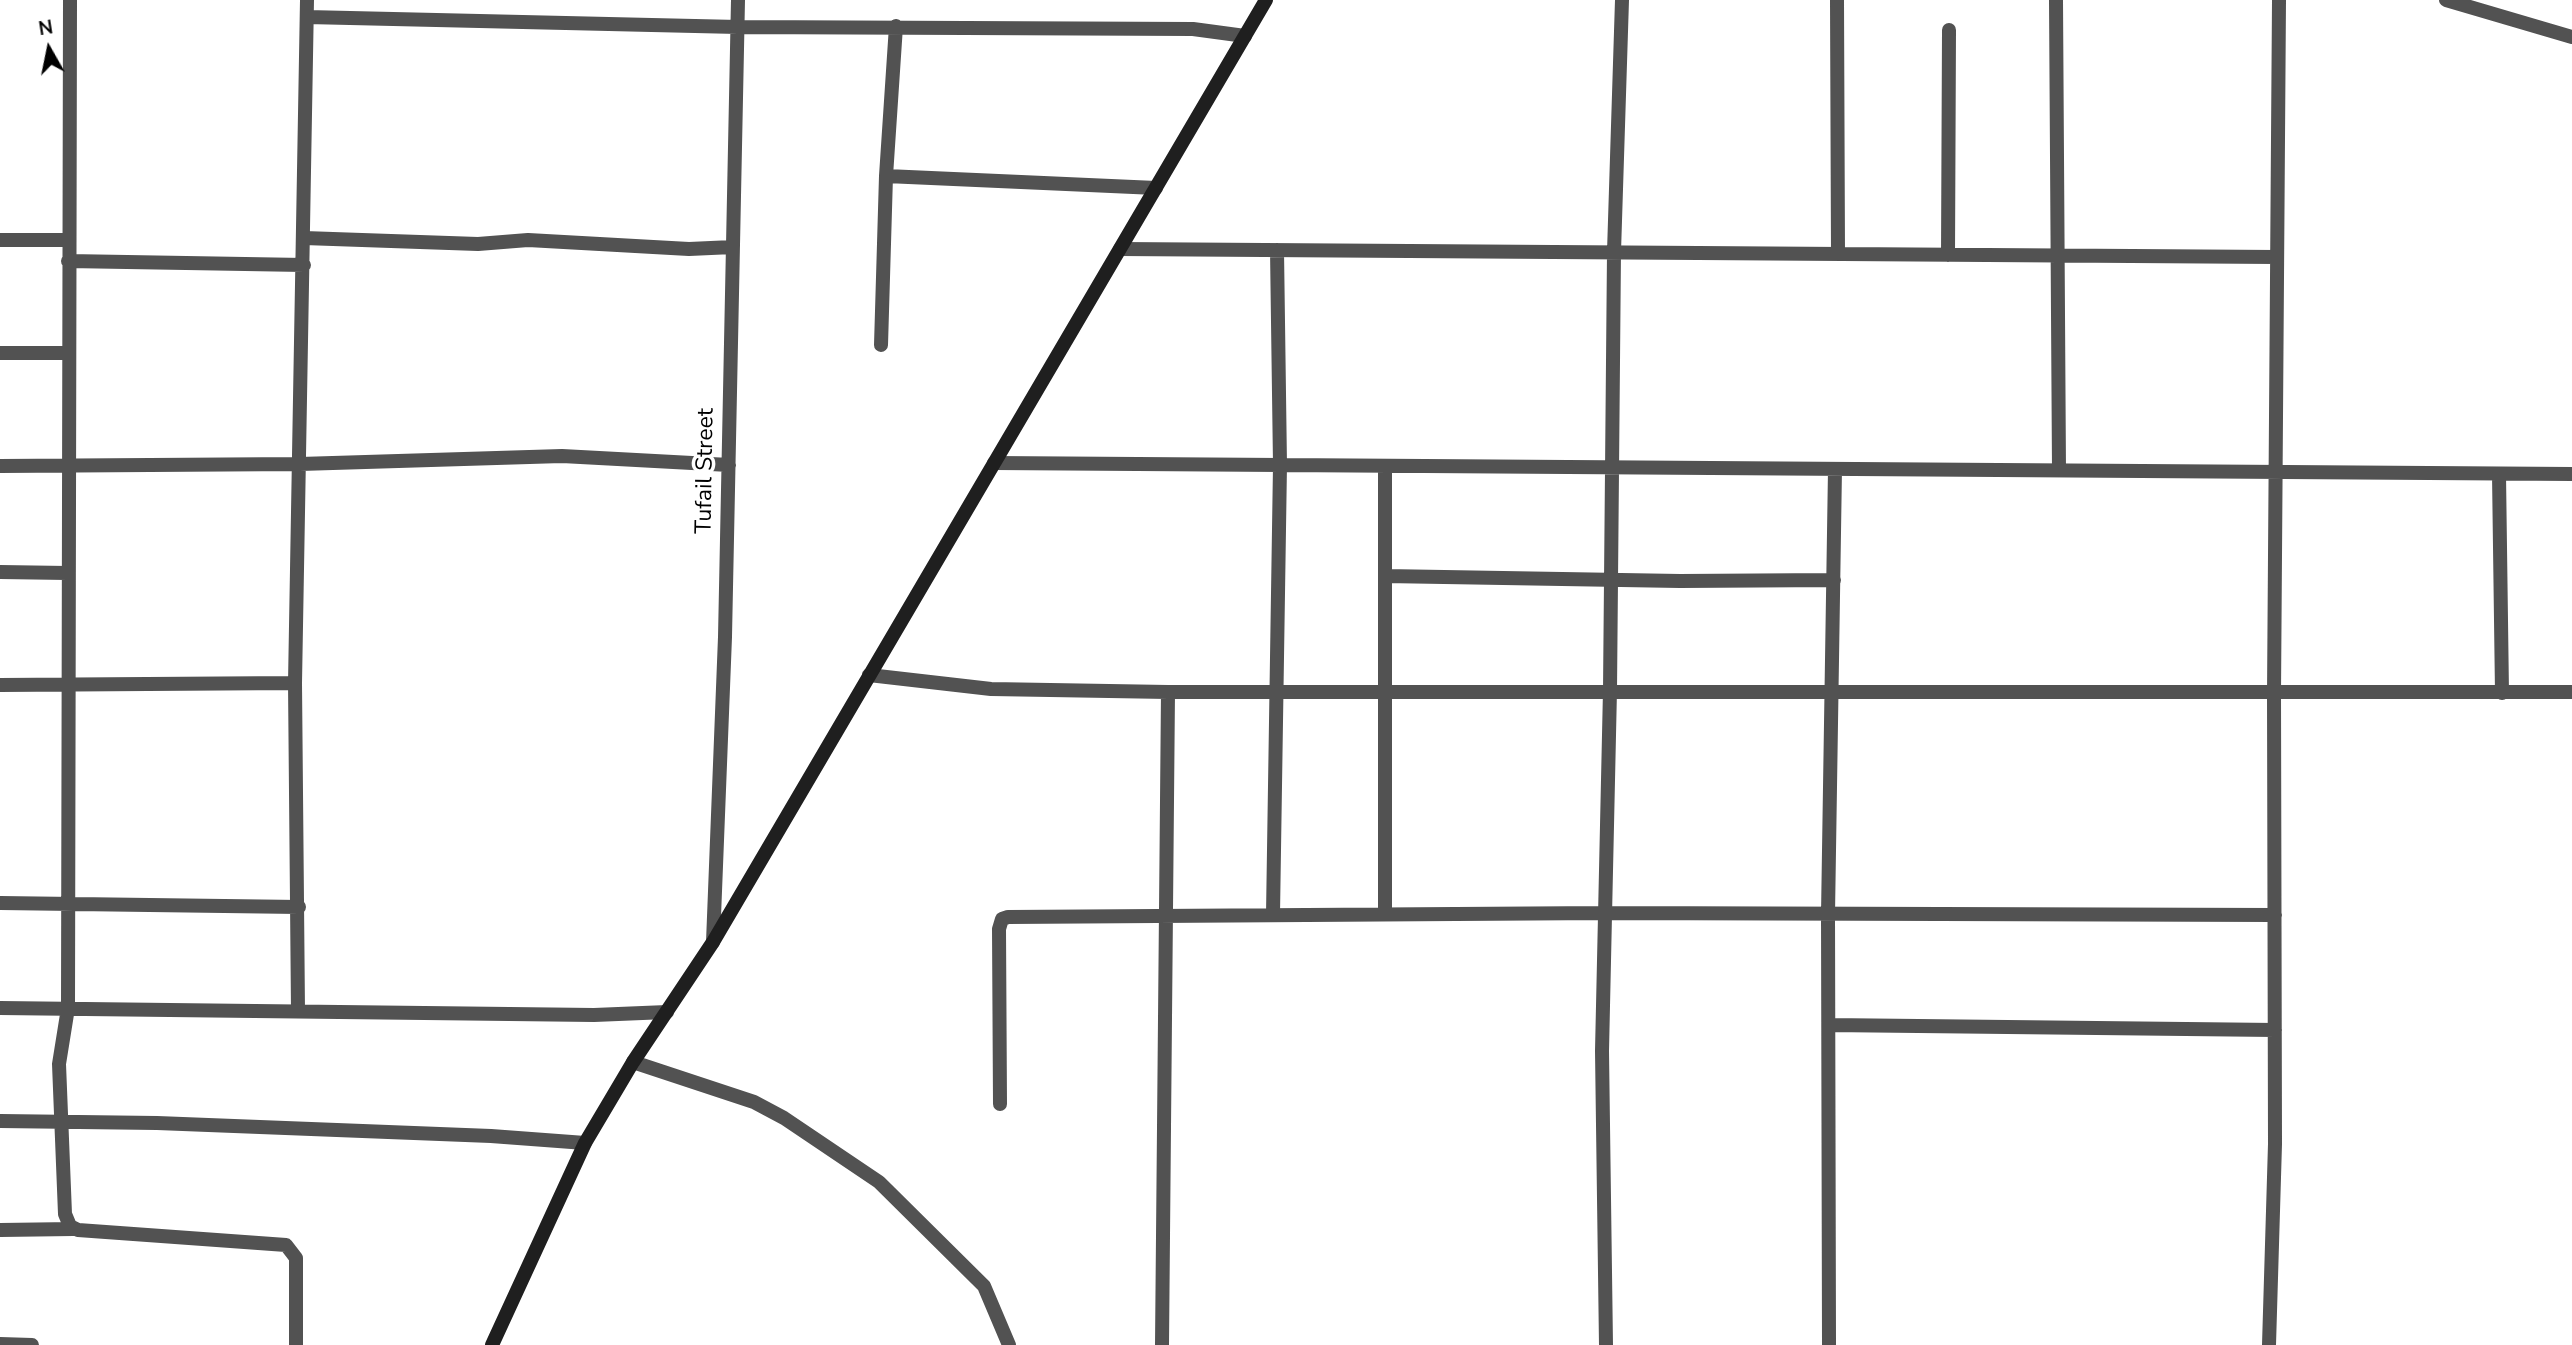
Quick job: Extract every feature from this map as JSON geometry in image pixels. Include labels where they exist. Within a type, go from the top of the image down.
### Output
[{"type":"main road","points":[[492,1345],[585,1143],[632,1062],[713,942],[1266,0]]},
{"type":"street","points":[[70,0],[66,902],[68,1008],[59,1064],[65,1214],[73,1229]]},
{"type":"street","points":[[298,1011],[295,683],[307,0]]},
{"type":"street","name":"Tufail Street","points":[[713,942],[726,638],[738,0]]},
{"type":"street","points":[[1606,1345],[1602,1051],[1611,690],[1614,252],[1622,0]]},
{"type":"street","points":[[1838,0],[1838,254]]},
{"type":"street","points":[[2056,0],[2059,470]]},
{"type":"street","points":[[2269,1345],[2275,1030],[2274,693],[2279,0]]},
{"type":"street","points":[[2446,0],[2572,37]]},
{"type":"street","points":[[2500,0],[2500,16]]},
{"type":"street","points":[[307,17],[738,27],[1193,29],[1245,36]]},
{"type":"street","points":[[880,345],[886,176],[896,26]]},
{"type":"street","points":[[1948,255],[1949,30]]},
{"type":"street","points":[[886,176],[1156,188]]},
{"type":"street","points":[[304,238],[478,244],[528,240],[689,249],[733,247]]},
{"type":"street","points":[[0,240],[68,240]]},
{"type":"street","points":[[1120,248],[2276,257]]},
{"type":"street","points":[[1273,914],[1280,465],[1277,250]]},
{"type":"street","points":[[68,261],[304,265]]},
{"type":"street","points":[[0,353],[68,353]]},
{"type":"street","points":[[0,466],[300,464],[562,456],[729,465]]},
{"type":"street","points":[[994,463],[2572,474]]},
{"type":"street","points":[[1385,466],[1385,914]]},
{"type":"street","points":[[1829,1345],[1828,914],[1835,469]]},
{"type":"street","points":[[2499,474],[2502,693]]},
{"type":"street","points":[[0,572],[67,573]]},
{"type":"street","points":[[1385,576],[1680,581],[1834,580]]},
{"type":"street","points":[[869,676],[991,689],[1168,692],[2572,692]]},
{"type":"street","points":[[0,685],[295,683]]},
{"type":"street","points":[[1162,1345],[1168,692]]},
{"type":"street","points":[[0,903],[299,907]]},
{"type":"street","points":[[1000,1104],[999,929],[1002,919],[1008,917],[1605,913],[2275,915]]},
{"type":"street","points":[[0,1008],[594,1015],[667,1012]]},
{"type":"street","points":[[1829,1025],[2275,1030]]},
{"type":"street","points":[[632,1062],[754,1102],[785,1118],[879,1182],[984,1286],[1009,1345]]},
{"type":"street","points":[[0,1121],[61,1120],[463,1134],[585,1143]]},
{"type":"street","points":[[0,1230],[73,1229],[286,1245],[296,1258],[296,1345]]},
{"type":"street","points":[[0,1344],[32,1345]]}]
